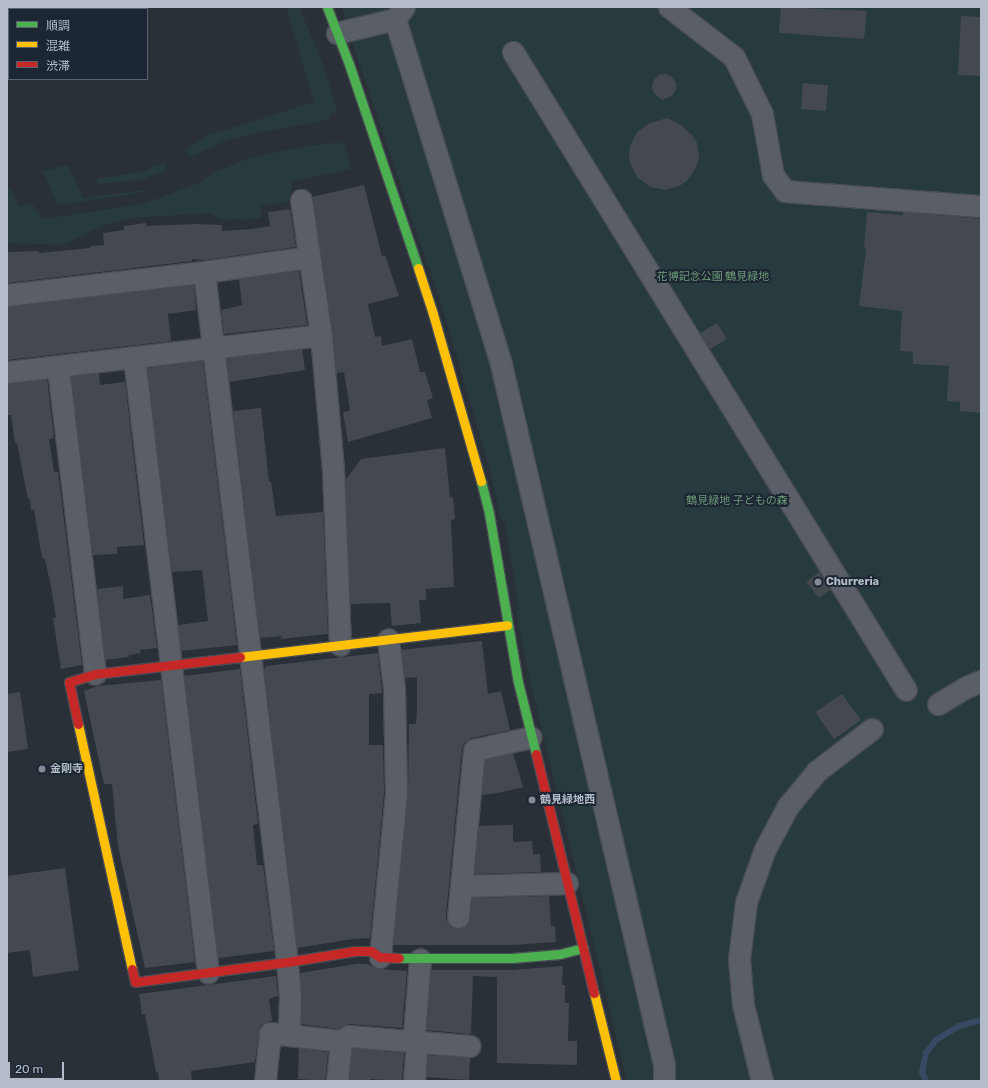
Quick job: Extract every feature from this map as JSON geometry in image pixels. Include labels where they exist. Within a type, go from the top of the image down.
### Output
[{"type":"street","points":[[327,7],[433,314],[457,394],[489,513],[507,625],[531,737],[616,1081]]},
{"type":"street","points":[[669,7],[734,57],[762,114],[773,176],[785,191],[981,206]]},
{"type":"street","points":[[337,34],[400,13],[500,360],[664,1065],[664,1081]]},
{"type":"street","points":[[513,52],[906,690]]},
{"type":"street","points":[[301,200],[321,335],[335,491],[340,645]]},
{"type":"street","points":[[7,295],[204,272],[309,257]]},
{"type":"street","points":[[204,272],[287,962],[290,998],[289,1035]]},
{"type":"street","points":[[7,372],[58,368],[321,335]]},
{"type":"street","points":[[134,358],[208,973]]},
{"type":"street","points":[[58,368],[95,674]]},
{"type":"street","points":[[507,625],[171,664],[95,674],[69,682],[135,982],[287,962],[355,951],[371,951],[380,957],[420,959],[427,957],[512,958],[560,954],[583,948]]},
{"type":"street","points":[[380,957],[396,793],[394,688],[388,639]]},
{"type":"street","points":[[938,704],[966,687],[981,681]]},
{"type":"street","points":[[762,1081],[743,1005],[739,959],[746,902],[765,848],[788,806],[817,771],[872,729]]},
{"type":"street","points":[[458,917],[474,750],[531,737]]},
{"type":"street","points":[[462,886],[567,883]]},
{"type":"street","points":[[414,1081],[417,1042],[414,1034],[420,959]]},
{"type":"street","points":[[265,1081],[270,1032],[341,1041],[349,1036],[470,1046]]},
{"type":"street","points":[[337,1081],[341,1041]]},
{"type":"green space","points":[[11,7],[81,7],[79,8],[9,8]]},
{"type":"green space","points":[[286,7],[299,7],[324,67],[337,111],[330,114],[330,118],[323,121],[271,130],[228,140],[193,156],[187,154],[187,148],[206,136],[314,102]]},
{"type":"green space","name":"花博記念公園 鶴見緑地","points":[[342,7],[981,7],[981,1081],[627,1081],[529,677],[516,613],[519,611],[505,521],[501,520],[490,470],[443,309],[360,66]]},
{"type":"green space","points":[[8,8],[7,38],[7,9]]},
{"type":"green space","points":[[344,142],[351,169],[292,182],[290,201],[261,206],[261,218],[222,220],[209,213],[132,218],[102,226],[63,245],[7,243],[7,190],[10,188],[19,207],[31,202],[42,219],[143,204],[199,183],[215,172],[249,158],[313,145]]},
{"type":"green space","points":[[166,162],[166,171],[140,180],[98,184],[96,179],[140,172]]},
{"type":"green space","points":[[68,165],[83,198],[145,190],[144,192],[58,205],[43,171]]},
{"type":"building","points":[[781,7],[867,11],[864,39],[779,33]]},
{"type":"building","points":[[961,16],[981,17],[981,76],[958,75]]},
{"type":"building","points":[[666,74],[672,77],[676,83],[676,90],[672,96],[662,100],[654,93],[652,87],[654,80],[659,75]]},
{"type":"building","points":[[803,83],[828,85],[826,111],[801,109]]},
{"type":"building","points":[[667,118],[681,125],[693,136],[697,143],[699,159],[688,180],[681,185],[665,190],[650,187],[637,177],[630,163],[629,154],[630,146],[637,132],[650,123]]},
{"type":"building","points":[[364,185],[382,256],[385,255],[399,296],[368,304],[375,337],[381,336],[382,346],[412,339],[420,372],[425,372],[433,398],[427,400],[432,418],[348,442],[343,412],[350,411],[348,396],[344,372],[336,373],[333,333],[312,197]]},
{"type":"building","points":[[290,209],[296,247],[206,260],[192,259],[192,261],[7,283],[7,252],[39,251],[39,253],[90,248],[90,246],[104,245],[103,233],[124,230],[124,226],[146,223],[146,226],[197,224],[222,225],[222,231],[252,229],[270,226],[268,212]]},
{"type":"building","points":[[867,212],[903,215],[903,212],[981,219],[981,413],[960,411],[960,402],[947,401],[949,366],[913,364],[913,352],[900,351],[902,311],[859,306],[866,249],[864,248]]},
{"type":"building","points":[[299,271],[307,325],[224,334],[221,310],[242,305],[239,279]]},
{"type":"building","points":[[194,285],[196,310],[168,314],[171,341],[7,360],[7,307]]},
{"type":"building","points":[[717,323],[727,339],[710,349],[700,333]]},
{"type":"building","points":[[302,349],[305,370],[229,382],[226,358]]},
{"type":"building","points":[[203,361],[237,645],[181,651],[178,625],[208,621],[202,570],[172,572],[147,368]]},
{"type":"building","points":[[99,373],[100,385],[125,382],[144,545],[117,547],[117,554],[93,555],[71,377]]},
{"type":"building","points":[[47,379],[54,438],[49,439],[54,472],[58,472],[82,665],[61,669],[53,618],[56,618],[51,587],[45,559],[43,559],[40,547],[34,509],[31,510],[30,499],[28,499],[17,443],[15,443],[11,415],[8,415],[7,407],[7,384]]},
{"type":"building","points":[[261,408],[269,482],[271,482],[276,516],[323,512],[328,634],[280,639],[282,636],[260,638],[233,411]]},
{"type":"building","points":[[445,448],[450,498],[453,497],[455,519],[451,520],[454,587],[426,589],[426,600],[419,600],[421,623],[392,626],[390,603],[350,604],[345,481],[361,459]]},
{"type":"building","name":"Churreria","points":[[819,572],[830,590],[819,598],[806,582]]},
{"type":"building","points":[[123,586],[123,599],[150,595],[157,648],[140,650],[141,653],[129,655],[129,657],[105,660],[97,589]]},
{"type":"building","points":[[482,641],[488,694],[501,691],[510,730],[471,738],[465,742],[462,748],[446,916],[447,922],[451,927],[456,929],[463,928],[468,924],[472,898],[549,896],[551,926],[555,926],[556,942],[512,945],[393,945],[408,794],[409,724],[416,724],[417,710],[417,677],[405,678],[401,650]]},
{"type":"building","points":[[378,653],[382,693],[369,694],[369,745],[383,745],[384,793],[370,938],[353,939],[297,948],[264,669],[266,666]]},
{"type":"building","points":[[240,669],[258,824],[253,825],[257,865],[263,865],[274,951],[218,958],[184,676]]},
{"type":"building","points":[[161,680],[195,962],[145,968],[118,846],[112,784],[104,784],[84,691],[98,686]]},
{"type":"building","points":[[20,692],[28,749],[7,752],[7,694]]},
{"type":"building","points":[[842,694],[861,720],[834,739],[815,712]]},
{"type":"building","points":[[513,753],[523,787],[482,795],[485,760]]},
{"type":"building","points":[[513,825],[513,842],[532,841],[533,854],[540,854],[541,872],[474,874],[479,826]]},
{"type":"building","points":[[65,868],[79,970],[33,977],[30,950],[7,953],[7,876]]},
{"type":"building","points":[[356,964],[367,964],[379,969],[407,971],[402,1028],[350,1024],[338,1029],[301,1024],[302,998],[300,973]]},
{"type":"building","points":[[563,966],[562,985],[565,985],[565,1003],[569,1003],[568,1041],[577,1041],[577,1065],[497,1063],[497,977],[473,976],[471,1034],[426,1030],[431,970],[512,970]]},
{"type":"building","points":[[276,976],[278,996],[269,999],[272,1021],[266,1022],[260,1026],[255,1062],[191,1071],[192,1081],[159,1081],[145,1014],[142,1015],[139,994]]},
{"type":"building","points":[[299,1048],[328,1052],[325,1081],[298,1079]]},
{"type":"building","points":[[352,1048],[404,1053],[402,1081],[370,1079],[370,1081],[349,1081]]},
{"type":"building","points":[[428,1055],[470,1058],[469,1080],[426,1077]]},
{"type":"waterway","points":[[926,1081],[922,1073],[926,1053],[936,1040],[959,1026],[981,1020]]},
{"type":"traffic: fast","points":[[327,7],[349,64],[418,268]]},
{"type":"traffic: fast","points":[[481,481],[489,513],[518,682],[536,754]]},
{"type":"traffic: fast","points":[[399,958],[512,958],[560,954],[583,948]]},
{"type":"traffic: slow","points":[[418,268],[433,314],[481,481]]},
{"type":"traffic: slow","points":[[240,657],[507,625]]},
{"type":"traffic: slow","points":[[78,724],[132,969]]},
{"type":"traffic: slow","points":[[594,993],[616,1081]]},
{"type":"traffic: jam","points":[[78,724],[69,682],[95,674],[240,657]]},
{"type":"traffic: jam","points":[[536,754],[594,993]]},
{"type":"traffic: jam","points":[[132,969],[135,982],[287,962],[355,951],[371,951],[380,957],[399,958]]},
{"type":"place","name":"Churreria","points":[[818,582]]},
{"type":"place","name":"金剛寺","points":[[42,769]]},
{"type":"place","name":"鶴見緑地西","points":[[532,800]]},
{"type":"park label","name":"鶴見緑地 子どもの森","points":[[737,501]]}]
